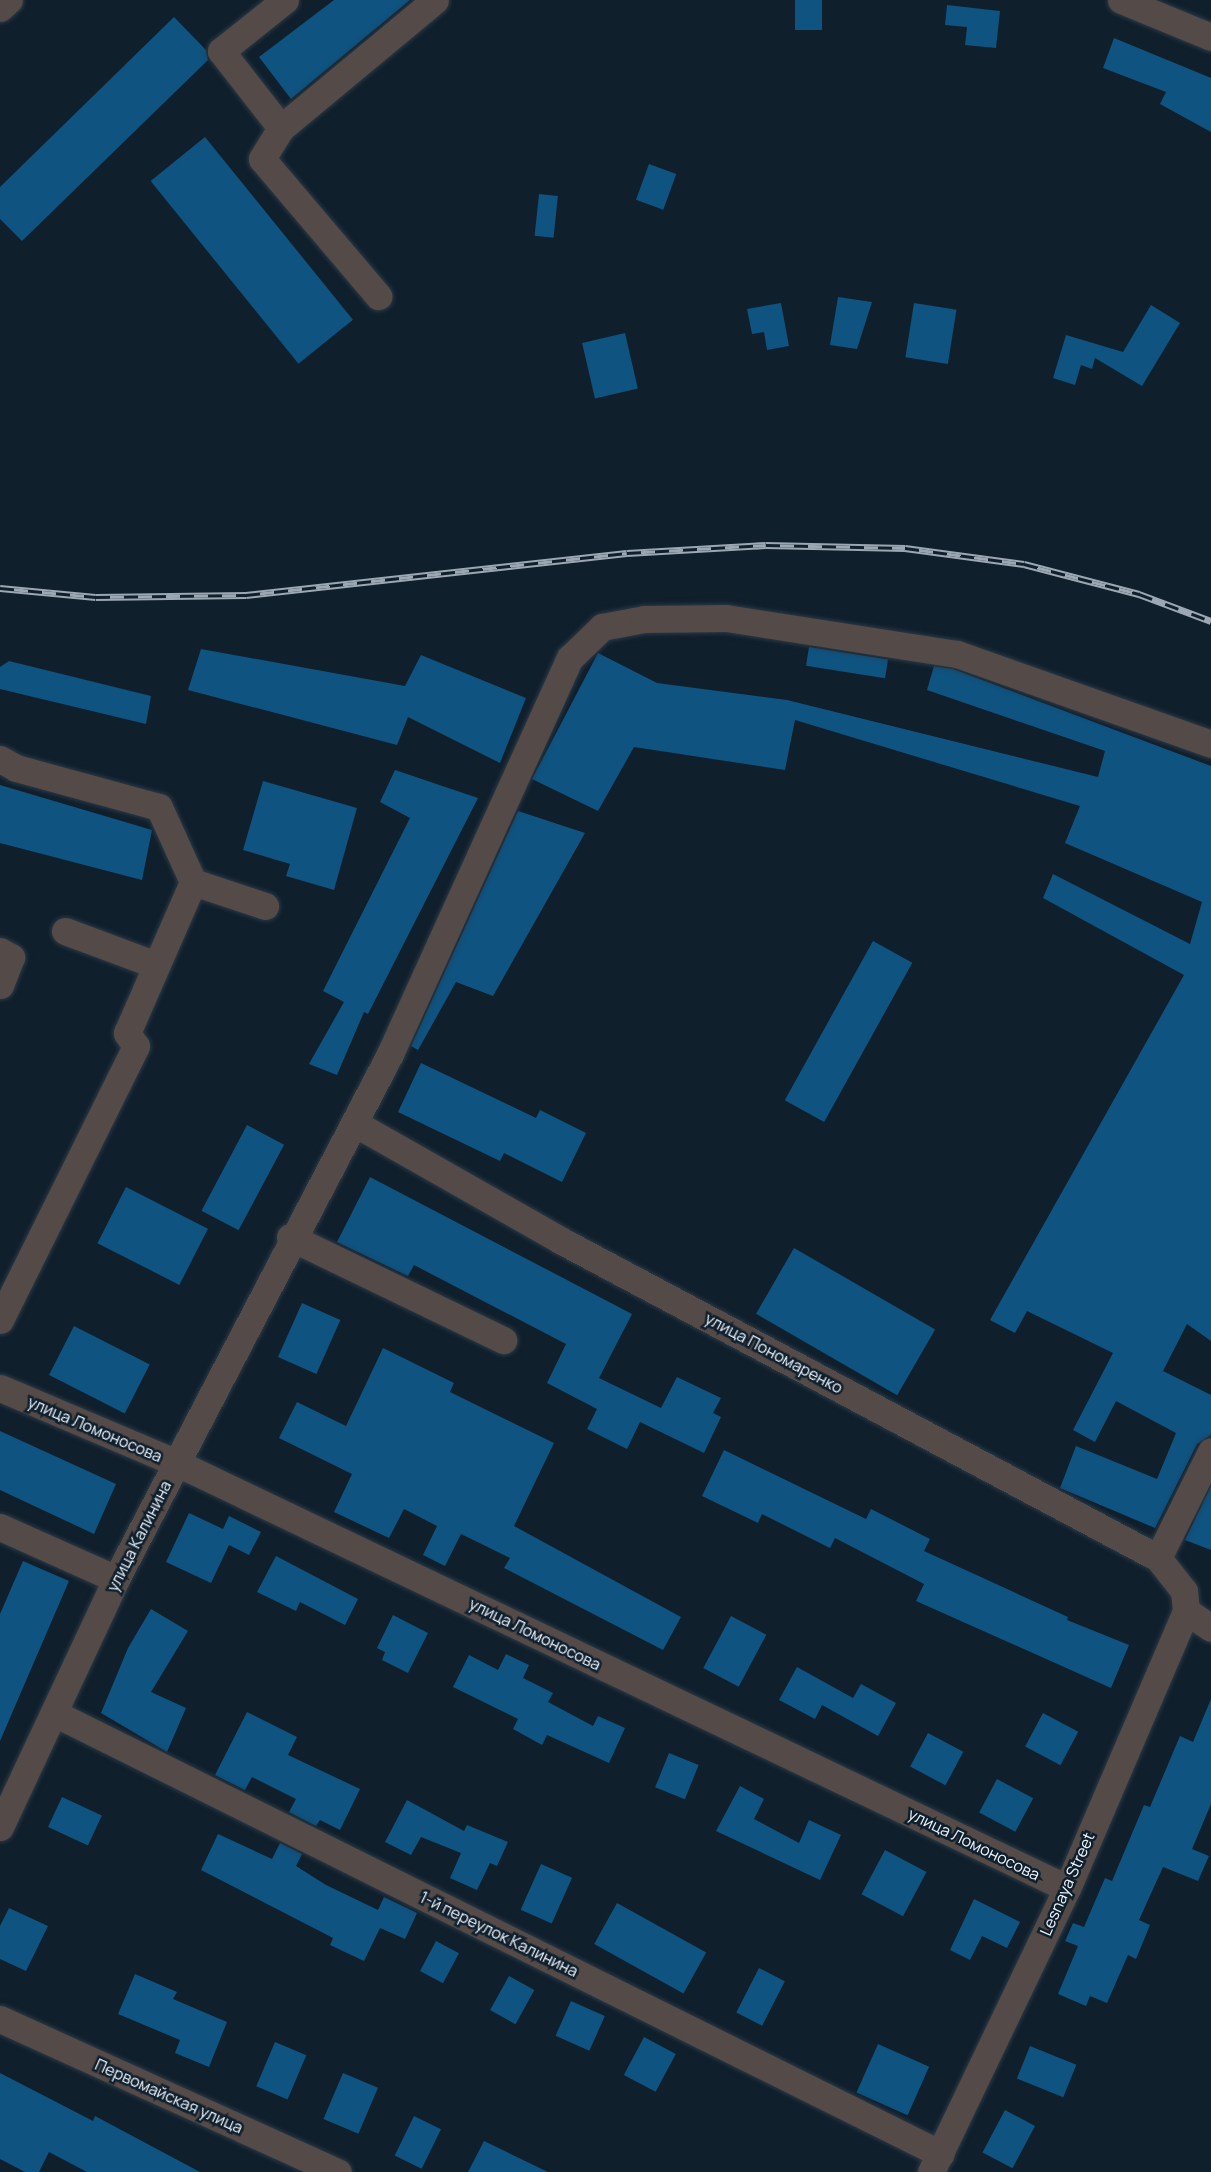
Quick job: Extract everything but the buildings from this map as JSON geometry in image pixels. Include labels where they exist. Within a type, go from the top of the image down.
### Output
[{"type":"street","points":[[0,8],[9,0]]},
{"type":"street","points":[[281,128],[221,51],[285,0]]},
{"type":"street","points":[[378,296],[262,159],[281,128],[435,0]]},
{"type":"street","points":[[1121,0],[1211,37]]},
{"type":"street","name":"улица Калинина","points":[[0,1827],[56,1714],[116,1579],[290,1237],[356,1124],[570,658],[602,627],[644,619],[726,618],[957,654],[1211,744]]},
{"type":"street","points":[[0,759],[16,768],[159,807],[192,882],[127,1033],[136,1046],[0,1320]]},
{"type":"street","points":[[192,882],[265,906]]},
{"type":"street","points":[[65,931],[156,965]]},
{"type":"street","points":[[0,951],[11,957],[0,985]]},
{"type":"street","name":"улица Пономаренко","points":[[356,1124],[571,1245],[1158,1558],[1185,1601],[1211,1628]]},
{"type":"street","points":[[290,1237],[503,1340]]},
{"type":"street","name":"улица Ломоносова","points":[[0,1388],[177,1463],[1067,1888]]},
{"type":"street","points":[[1158,1558],[1211,1451]]},
{"type":"street","points":[[0,1527],[116,1579]]},
{"type":"street","name":"Lesnaya Street","points":[[936,2163],[1067,1888],[1185,1601]]},
{"type":"street","name":"1-й переулок Калинина","points":[[56,1714],[936,2163]]},
{"type":"street","name":"Первомайская улица","points":[[0,2019],[338,2172]]},
{"type":"railway","points":[[0,588],[96,597],[246,595],[627,553],[766,545],[905,548],[1024,564],[1139,594],[1211,621]]}]
